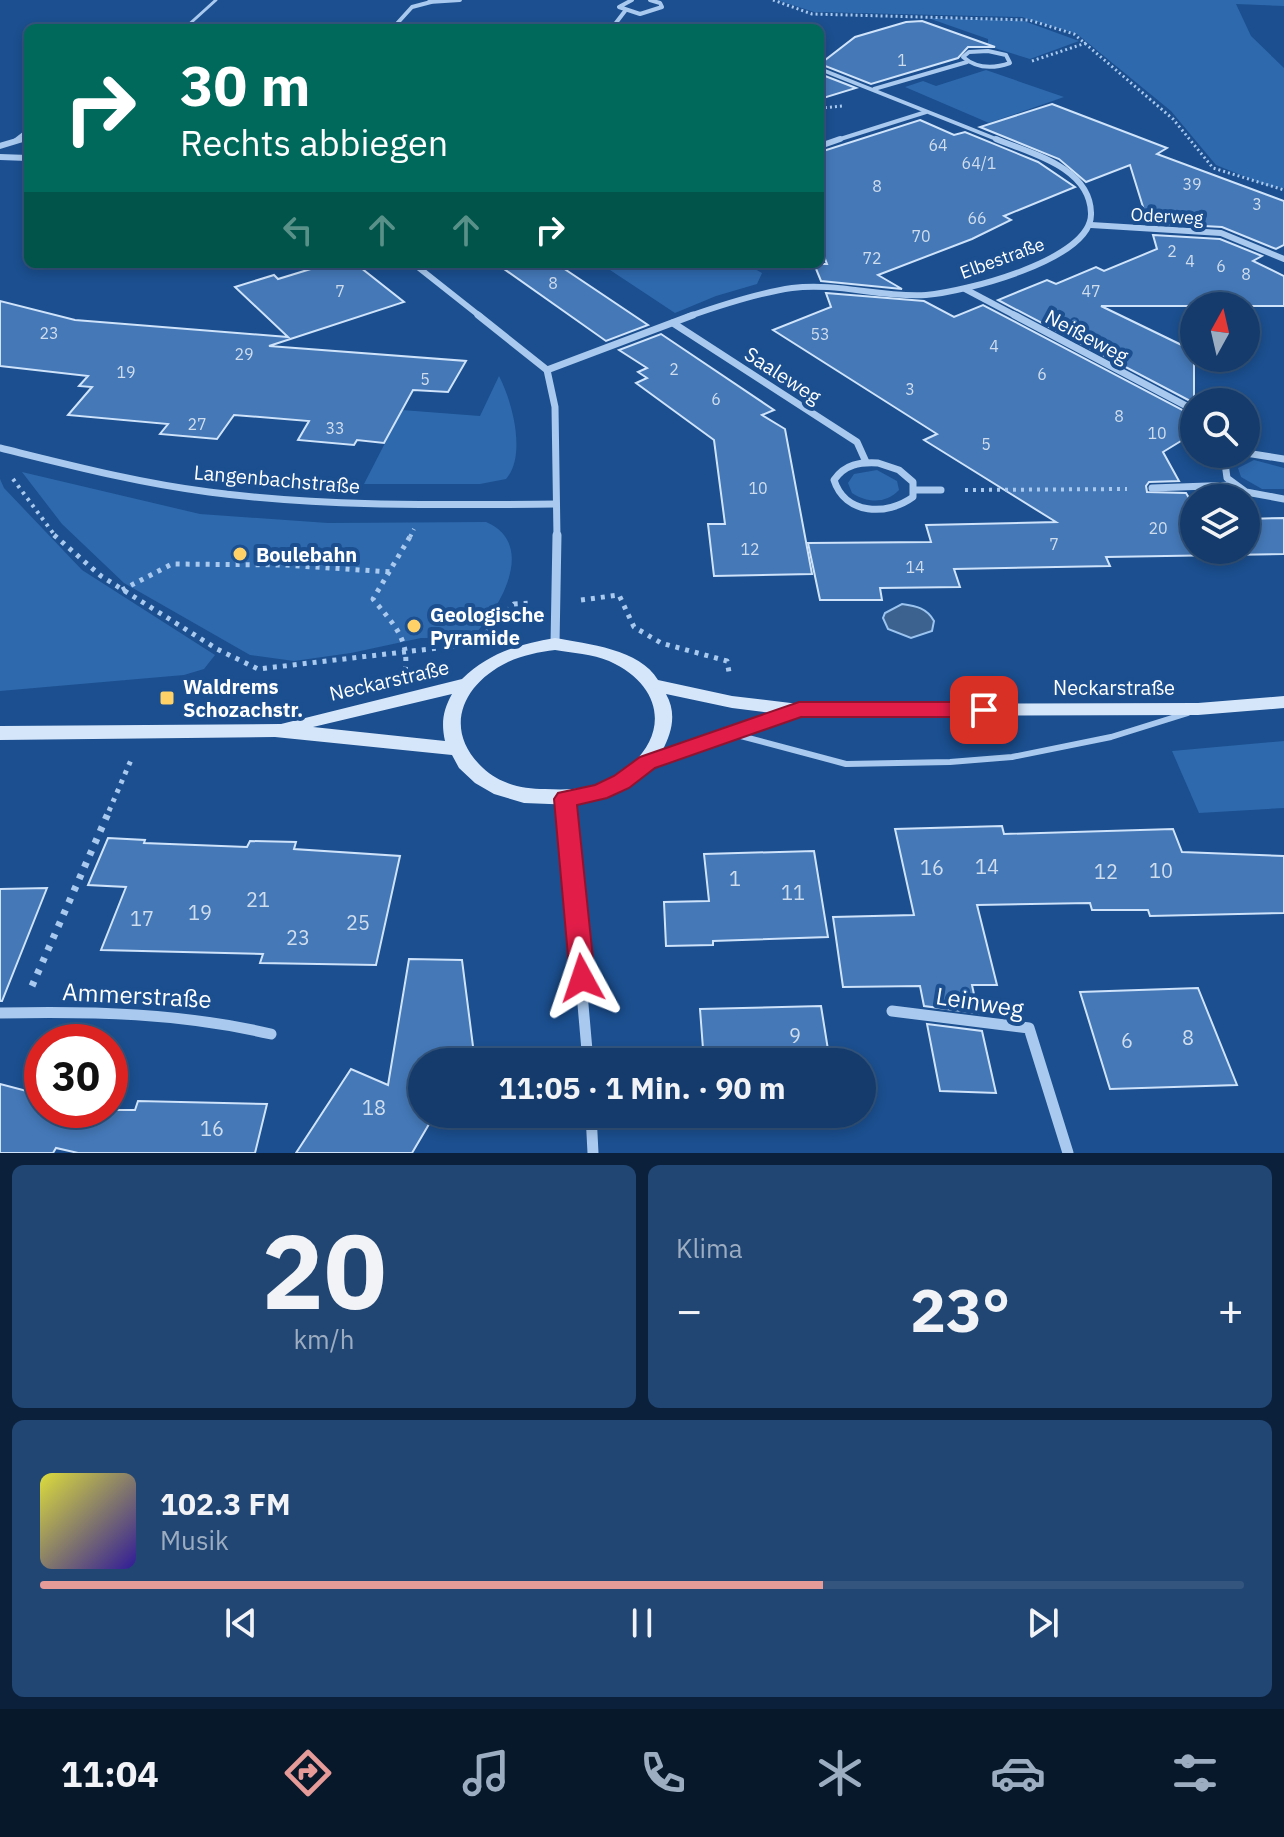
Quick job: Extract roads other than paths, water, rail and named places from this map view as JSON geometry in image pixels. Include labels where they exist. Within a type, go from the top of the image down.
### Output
[{"type":"street","points":[[425,0],[431,2]]},
{"type":"street","points":[[397,24],[412,7],[460,0]]},
{"type":"street","points":[[628,0],[619,7],[625,11],[648,13],[662,7],[660,3],[650,0]]},
{"type":"street","points":[[615,24],[625,11]]},
{"type":"street","points":[[873,89],[967,62],[995,67],[1007,65],[1012,60],[1001,53],[981,51],[964,54],[967,62]]},
{"type":"street","points":[[824,71],[1055,163],[1081,184],[1090,206],[1091,225]]},
{"type":"street","points":[[824,145],[927,112]]},
{"type":"street","points":[[0,146],[24,139]]},
{"type":"street","points":[[0,157],[24,159]]},
{"type":"street","name":"Oderweg","points":[[1091,225],[1221,233],[1284,259]]},
{"type":"street","name":"Elbestraße","points":[[547,370],[673,323],[781,289],[925,295],[965,289],[1054,256],[1077,244],[1091,225]]},
{"type":"street","points":[[419,268],[547,370],[555,407],[558,471],[555,644]]},
{"type":"street","name":"Neißeweg","points":[[965,289],[1180,403]]},
{"type":"street","name":"Saaleweg","points":[[673,323],[857,442],[866,462]]},
{"type":"street","name":"Langenbachstraße","points":[[0,448],[99,473],[210,492],[416,505],[556,504]]},
{"type":"street","points":[[1260,454],[1284,459]]},
{"type":"street","points":[[866,462],[899,470],[913,482],[915,490],[906,503],[872,510],[848,502],[834,488],[834,480],[845,467],[866,462]]},
{"type":"street","points":[[1152,488],[1180,487]]},
{"type":"street","points":[[915,490],[941,490]]},
{"type":"street","points":[[1260,496],[1284,499]]},
{"type":"street","points":[[555,644],[584,646],[617,654],[640,669],[656,686],[665,710],[664,733],[647,763],[622,782],[599,792],[565,799],[521,796],[485,781],[467,766],[455,749],[450,733],[451,717],[456,700],[466,684],[497,660],[531,648],[555,644]]},
{"type":"street","name":"Neckarstraße","points":[[275,730],[466,684]]},
{"type":"street","name":"Neckarstraße","points":[[656,686],[732,702],[799,710],[1198,709],[1284,702]]},
{"type":"street","name":"Neckarstraße","points":[[647,763],[799,710]]},
{"type":"street","name":"Neckarstraße","points":[[0,733],[275,730],[455,749]]},
{"type":"street","points":[[565,799],[587,1048]]},
{"type":"street","name":"Leinweg","points":[[892,1011],[1029,1028],[1068,1153]]},
{"type":"street","name":"Ammerstraße","points":[[0,1013],[164,1015],[223,1021],[271,1034]]},
{"type":"street","points":[[592,1128],[593,1153]]},
{"type":"lane","points":[[189,24],[216,0]]},
{"type":"lane","points":[[15,140],[24,133]]},
{"type":"lane","points":[[734,735],[846,764],[950,762],[1012,757],[1111,737],[1198,709]]},
{"type":"place","name":"Boulebahn","points":[[240,554]]},
{"type":"place","name":"Geologische Pyramide","points":[[414,626]]},
{"type":"place","name":"Waldrems Schozachstr.","points":[[167,698]]}]
